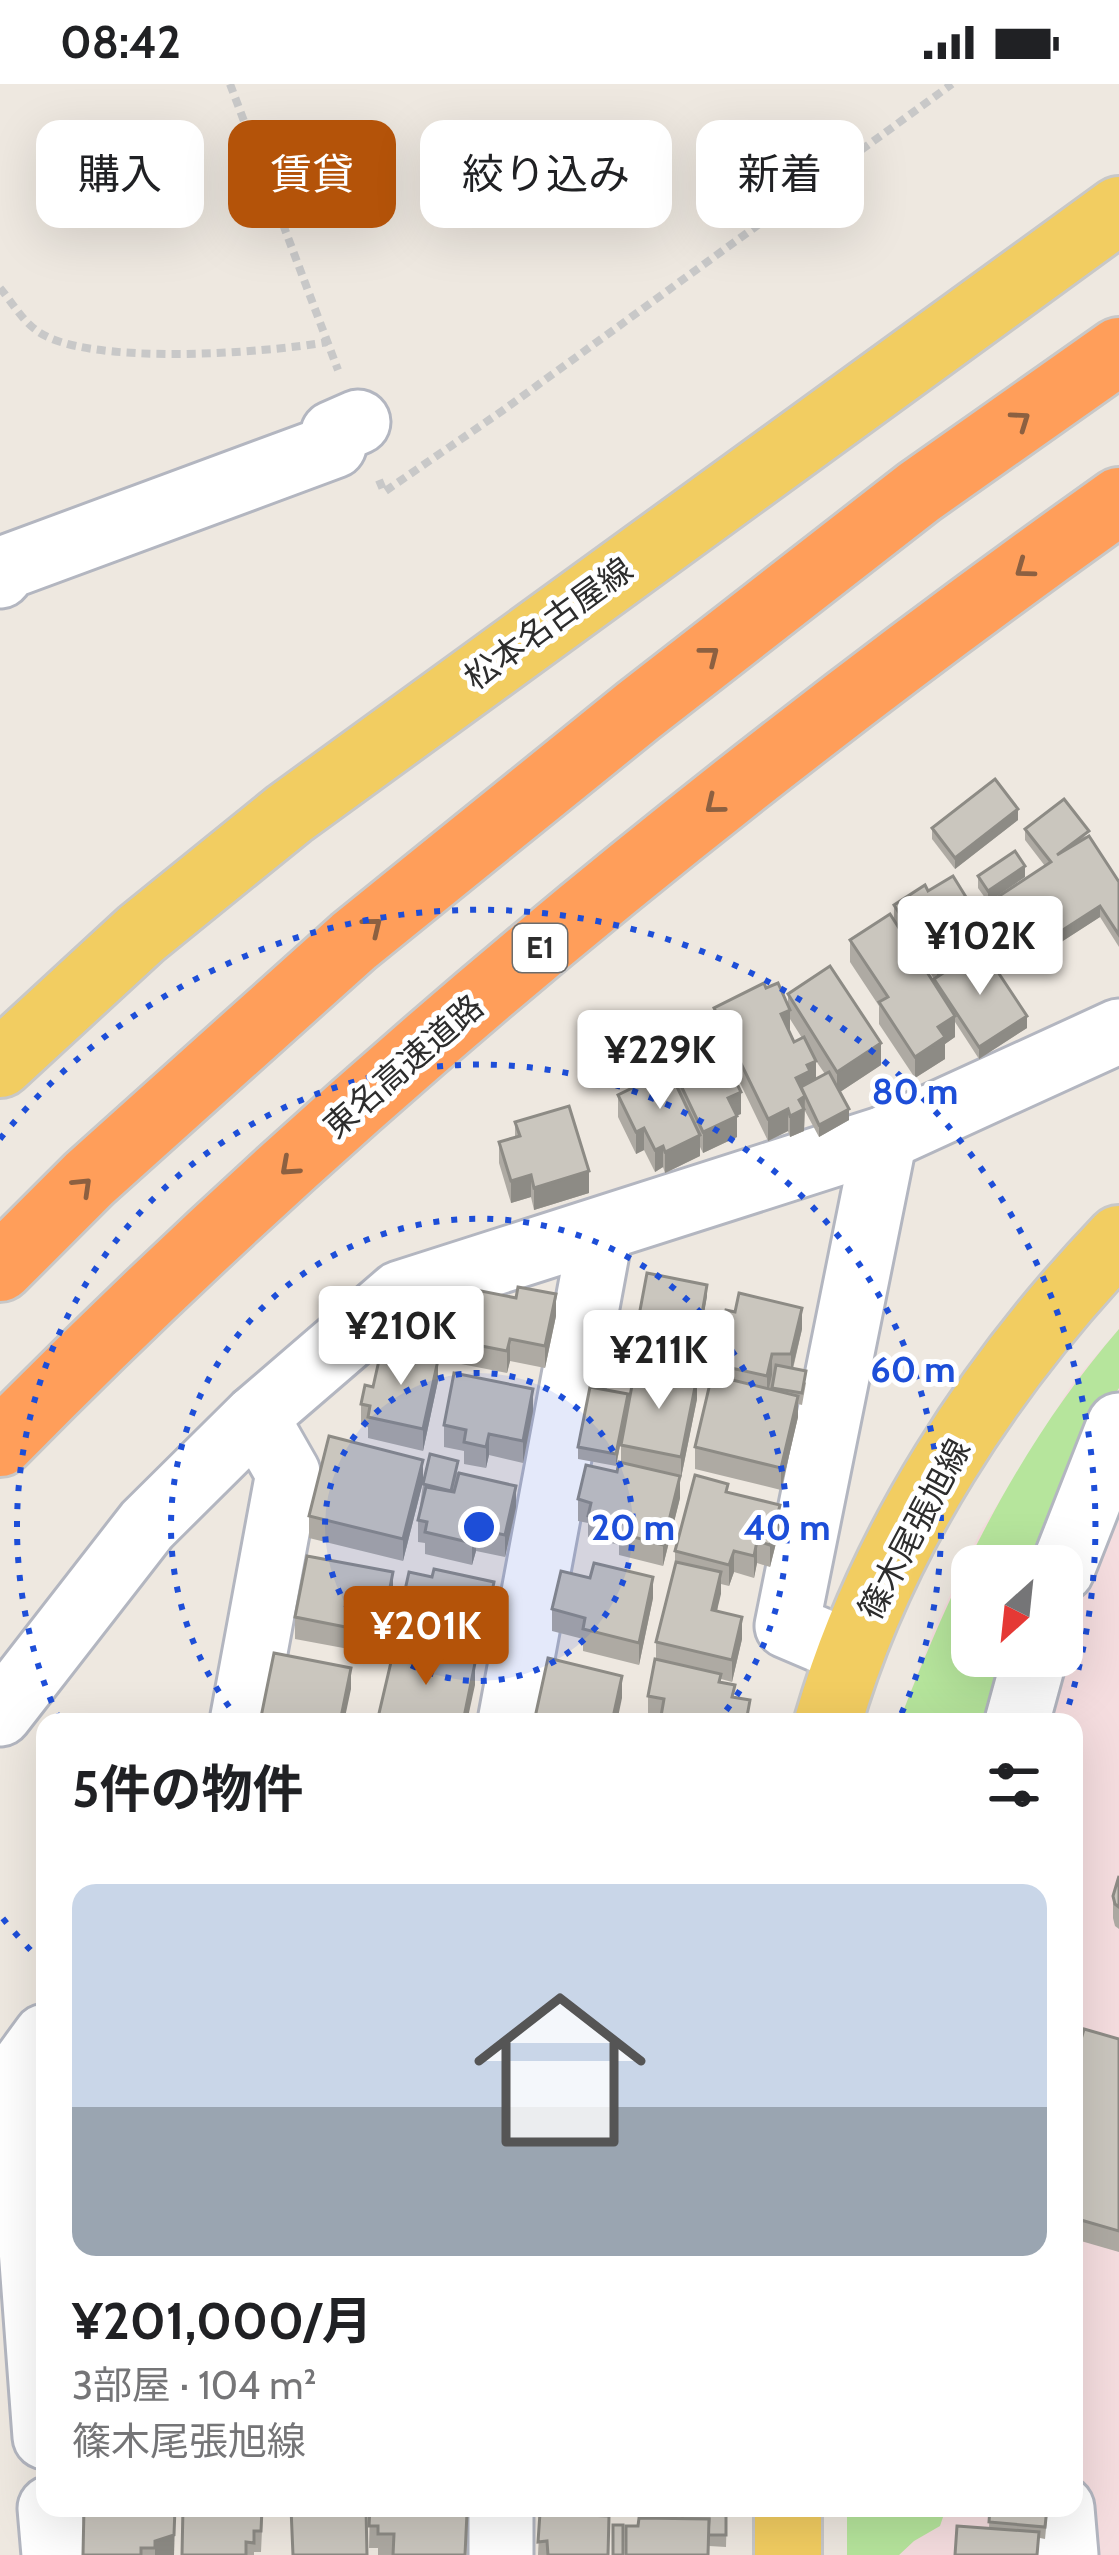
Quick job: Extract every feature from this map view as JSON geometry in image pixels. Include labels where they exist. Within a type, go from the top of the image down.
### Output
[{"type":"highway","points":[[0,1268],[89,1179],[355,941],[919,491],[1119,351]]},
{"type":"highway","name":"東名高速道路","points":[[0,1443],[238,1212],[510,973],[716,803],[912,651],[1119,500]]},
{"type":"main road","name":"松本名古屋線","points":[[0,1064],[141,934],[290,814],[1119,210]]},
{"type":"main road","name":"篠木尾張旭線","points":[[831,1713],[848,1652],[923,1501],[977,1414],[1070,1290],[1119,1239]]},
{"type":"main road","points":[[788,2517],[788,2555]]},
{"type":"street","points":[[0,576],[8,567],[334,446],[333,433],[358,422]]},
{"type":"street","points":[[0,1714],[147,1526],[256,1417],[400,1293],[885,1138],[1119,1031]]},
{"type":"street","points":[[848,1652],[787,1626],[885,1138]]},
{"type":"street","points":[[511,1713],[601,1231]]},
{"type":"street","points":[[244,1713],[288,1473],[256,1417]]},
{"type":"street","points":[[1072,1545],[1119,1425]]},
{"type":"street","points":[[1019,1713],[1029,1677]]},
{"type":"street","points":[[27,2061],[36,2241]]},
{"type":"street","points":[[51,2517],[54,2555]]},
{"type":"street","points":[[501,2517],[501,2555]]},
{"type":"street","points":[[1063,2517],[1066,2555]]},
{"type":"path","points":[[230,84],[383,492],[952,84]]},
{"type":"path","points":[[0,288],[36,330],[67,346],[218,356],[327,342]]},
{"type":"shaded area","points":[[1119,1329],[1119,2555],[847,2555],[847,2517],[1083,2517],[1083,1713],[902,1713],[951,1593],[951,1677],[1083,1677],[1083,1545],[974,1545],[1074,1381]]},
{"type":"green space","points":[[1119,1329],[1119,1388],[1108,1405],[1054,1545],[977,1545],[1020,1467]]},
{"type":"green space","points":[[951,1598],[951,1677],[1009,1677],[999,1713],[903,1713]]},
{"type":"green space","points":[[847,2517],[943,2517],[940,2526],[899,2555],[847,2555]]},
{"type":"building","points":[[995,779],[1018,809],[955,858],[932,828]]},
{"type":"building","points":[[1064,799],[1089,831],[1057,855],[1089,836],[1119,882],[1119,935],[1100,906],[1024,955],[990,902],[1051,862],[1025,829]]},
{"type":"building","points":[[1015,851],[1025,866],[988,891],[978,876]]},
{"type":"building","points":[[953,876],[987,931],[937,962],[894,905],[925,885],[928,891]]},
{"type":"building","points":[[890,914],[955,1016],[938,1027],[945,1037],[915,1057],[879,1002],[888,997],[850,940]]},
{"type":"building","points":[[982,948],[1027,1016],[979,1047],[934,979]]},
{"type":"building","points":[[830,966],[881,1043],[837,1072],[788,994]]},
{"type":"building","points":[[764,983],[766,988],[778,983],[790,1010],[781,1014],[794,1042],[804,1037],[816,1061],[807,1065],[810,1071],[796,1078],[805,1096],[799,1100],[804,1109],[790,1116],[788,1109],[768,1119],[714,1008]]},
{"type":"building","points":[[712,1033],[741,1092],[728,1098],[737,1116],[703,1132],[666,1054]]},
{"type":"building","points":[[669,1070],[700,1135],[665,1152],[663,1146],[655,1150],[644,1128],[636,1132],[618,1095]]},
{"type":"building","points":[[829,1072],[849,1109],[819,1125],[801,1087]]},
{"type":"building","points":[[569,1106],[589,1171],[534,1188],[531,1175],[511,1181],[499,1142],[520,1136],[515,1122]]},
{"type":"building","points":[[647,1273],[707,1285],[693,1365],[632,1353]]},
{"type":"building","points":[[518,1287],[556,1294],[545,1346],[510,1339],[507,1351],[456,1341],[466,1288],[516,1298]]},
{"type":"building","points":[[739,1293],[802,1308],[791,1354],[772,1354],[767,1376],[713,1364],[726,1310],[735,1312]]},
{"type":"building","points":[[382,1347],[438,1360],[423,1429],[368,1417],[370,1406],[361,1404],[365,1385],[373,1387]]},
{"type":"building","points":[[776,1365],[806,1371],[802,1393],[772,1388]]},
{"type":"building","points":[[635,1369],[697,1377],[681,1457],[621,1445]]},
{"type":"building","points":[[454,1373],[533,1389],[523,1441],[489,1434],[486,1447],[464,1442],[466,1430],[444,1425]]},
{"type":"building","points":[[712,1375],[798,1396],[781,1468],[695,1447]]},
{"type":"building","points":[[590,1387],[628,1394],[616,1454],[578,1447]]},
{"type":"building","points":[[329,1436],[423,1460],[403,1539],[309,1516]]},
{"type":"building","points":[[430,1454],[458,1461],[451,1491],[423,1484]]},
{"type":"building","points":[[619,1462],[680,1476],[663,1545],[619,1533],[621,1524],[588,1516],[591,1503],[578,1499],[586,1465],[617,1472]]},
{"type":"building","points":[[459,1473],[516,1486],[505,1535],[476,1529],[472,1543],[425,1532],[427,1522],[418,1520],[426,1487],[454,1492]]},
{"type":"building","points":[[695,1475],[728,1484],[726,1492],[780,1505],[770,1545],[757,1541],[754,1556],[734,1551],[729,1565],[675,1551]]},
{"type":"building","points":[[307,1556],[393,1572],[381,1634],[295,1617]]},
{"type":"building","points":[[676,1562],[721,1572],[712,1610],[742,1617],[732,1660],[656,1642]]},
{"type":"building","points":[[594,1563],[653,1577],[639,1643],[583,1629],[585,1618],[552,1609],[561,1571],[590,1578]]},
{"type":"building","points":[[434,1569],[494,1582],[485,1627],[451,1619],[448,1633],[398,1622],[409,1572],[432,1577]]},
{"type":"building","points":[[395,1645],[436,1654],[445,1647],[451,1658],[475,1663],[465,1713],[379,1713]]},
{"type":"building","points":[[274,1653],[351,1668],[342,1713],[262,1713]]},
{"type":"building","points":[[548,1658],[622,1676],[614,1713],[536,1713]]},
{"type":"building","points":[[655,1659],[721,1674],[719,1682],[735,1685],[732,1697],[750,1700],[748,1713],[662,1713],[664,1699],[648,1696]]},
{"type":"building","points":[[1119,1876],[1119,1907],[1113,1896]]},
{"type":"building","points":[[1084,2029],[1119,2039],[1119,2231],[1083,2221]]},
{"type":"building","points":[[84,2517],[175,2517],[174,2535],[155,2541],[155,2548],[141,2548],[141,2555],[83,2555]]},
{"type":"building","points":[[183,2517],[262,2517],[254,2543],[246,2542],[246,2555],[182,2555]]},
{"type":"building","points":[[291,2517],[366,2517],[367,2555],[293,2555]]},
{"type":"building","points":[[370,2517],[467,2517],[465,2555],[393,2555],[394,2534],[378,2534],[378,2526],[369,2526]]},
{"type":"building","points":[[540,2517],[609,2517],[608,2555],[548,2555],[547,2541],[538,2542]]},
{"type":"building","points":[[726,2517],[726,2535],[708,2535],[709,2519],[682,2519]]},
{"type":"building","points":[[989,2517],[1046,2517],[1045,2527],[989,2522]]},
{"type":"building","points":[[639,2518],[709,2519],[708,2555],[626,2555],[626,2526],[638,2526]]},
{"type":"building","points":[[613,2525],[623,2525],[623,2555],[613,2555]]},
{"type":"building","points":[[957,2526],[1039,2532],[1037,2555],[955,2555]]}]
